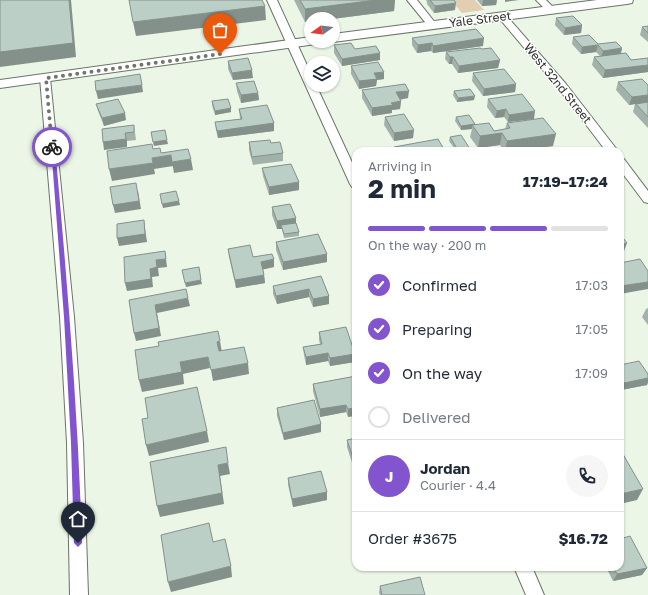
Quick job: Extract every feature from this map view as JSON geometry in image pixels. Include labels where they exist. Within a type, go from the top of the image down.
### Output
[{"type":"main road","name":"Yale Street","points":[[340,37],[627,0]]},
{"type":"main road","points":[[0,84],[304,42]]},
{"type":"street","points":[[272,0],[352,175]]},
{"type":"street","points":[[412,0],[432,25]]},
{"type":"street","points":[[541,0],[550,10]]},
{"type":"street","name":"West 32nd Street","points":[[502,16],[562,86],[609,147]]},
{"type":"street","points":[[46,78],[67,317],[75,443],[79,595]]},
{"type":"street","points":[[624,167],[648,199]]},
{"type":"street","points":[[525,571],[535,595]]},
{"type":"shaded area","points":[[451,0],[475,0],[484,10],[462,13]]},
{"type":"building","points":[[0,0],[69,0],[73,43],[0,52]]},
{"type":"building","points":[[129,0],[262,0],[265,6],[133,22]]},
{"type":"building","points":[[300,0],[376,0],[305,9]]},
{"type":"building","points":[[430,0],[454,0],[456,3],[435,6]]},
{"type":"building","points":[[573,16],[582,25],[565,28],[556,18]]},
{"type":"building","points":[[648,26],[648,33],[642,27]]},
{"type":"building","points":[[476,29],[484,38],[433,46],[432,43],[418,45],[412,38]]},
{"type":"building","points":[[589,35],[598,44],[616,42],[622,48],[603,51],[598,45],[582,47],[573,37]]},
{"type":"building","points":[[351,43],[355,49],[376,46],[380,53],[342,59],[336,48],[340,48],[340,44]]},
{"type":"building","points":[[491,48],[500,60],[459,66],[453,57],[450,57],[446,52]]},
{"type":"building","points":[[626,53],[631,60],[648,58],[648,65],[605,70],[594,57]]},
{"type":"building","points":[[248,58],[252,70],[232,73],[228,61]]},
{"type":"building","points":[[378,62],[384,72],[374,73],[377,79],[359,81],[351,66]]},
{"type":"building","points":[[504,69],[516,84],[484,89],[473,73]]},
{"type":"building","points":[[140,74],[142,85],[96,91],[95,81]]},
{"type":"building","points":[[642,79],[648,85],[648,95],[632,97],[618,82]]},
{"type":"building","points":[[254,81],[258,93],[241,95],[236,83]]},
{"type":"building","points":[[405,84],[409,91],[396,92],[401,101],[391,103],[393,105],[372,108],[362,90]]},
{"type":"building","points":[[470,89],[475,96],[458,98],[454,91]]},
{"type":"building","points":[[522,94],[535,111],[509,115],[506,109],[497,111],[488,99]]},
{"type":"building","points":[[118,99],[125,113],[102,118],[96,104]]},
{"type":"building","points":[[228,99],[231,108],[215,111],[212,101]]},
{"type":"building","points":[[648,102],[648,117],[636,104]]},
{"type":"building","points":[[267,105],[274,123],[217,131],[215,122],[242,119],[239,109]]},
{"type":"building","points":[[404,114],[414,130],[394,133],[385,117]]},
{"type":"building","points":[[469,115],[475,124],[461,126],[456,117]]},
{"type":"building","points":[[543,118],[556,134],[507,141],[502,133],[480,136],[472,125],[489,123],[494,131],[510,128],[507,123]]},
{"type":"building","points":[[134,125],[134,132],[125,133],[126,139],[103,142],[102,129]]},
{"type":"building","points":[[165,130],[167,140],[153,142],[151,132]]},
{"type":"building","points":[[461,135],[469,147],[456,147],[450,137]]},
{"type":"building","points":[[438,139],[443,147],[394,147]]},
{"type":"building","points":[[270,140],[271,143],[280,142],[283,153],[252,157],[249,142]]},
{"type":"building","points":[[152,144],[153,149],[160,148],[161,153],[188,149],[191,159],[172,162],[171,155],[152,158],[153,163],[109,169],[107,151]]},
{"type":"building","points":[[291,164],[299,182],[269,187],[262,168]]},
{"type":"building","points":[[136,183],[139,201],[113,205],[110,187]]},
{"type":"building","points":[[176,191],[179,201],[162,204],[160,194]]},
{"type":"building","points":[[290,204],[296,218],[277,221],[272,207]]},
{"type":"building","points":[[144,220],[145,234],[117,238],[117,224]]},
{"type":"building","points":[[296,223],[299,232],[284,234],[281,225]]},
{"type":"building","points":[[318,234],[327,254],[283,262],[276,242]]},
{"type":"building","points":[[250,245],[253,257],[272,254],[274,259],[261,262],[264,275],[235,280],[228,249]]},
{"type":"building","points":[[165,251],[166,259],[156,260],[157,267],[150,269],[151,279],[125,283],[124,257]]},
{"type":"building","points":[[640,259],[648,271],[648,282],[624,285],[624,262]]},
{"type":"building","points":[[199,267],[201,280],[185,283],[182,270]]},
{"type":"building","points":[[321,276],[329,296],[313,299],[309,289],[276,296],[273,286]]},
{"type":"building","points":[[186,289],[188,298],[155,305],[159,328],[134,333],[129,300]]},
{"type":"building","points":[[346,327],[352,345],[352,354],[330,358],[328,353],[306,357],[303,347],[322,344],[319,332]]},
{"type":"building","points":[[218,331],[220,341],[217,342],[219,351],[244,347],[248,363],[211,370],[208,357],[180,362],[182,372],[139,380],[135,350],[159,346],[158,342]]},
{"type":"building","points":[[639,361],[648,374],[648,378],[624,383],[624,364]]},
{"type":"building","points":[[352,377],[352,408],[348,409],[346,405],[320,409],[313,384]]},
{"type":"building","points":[[197,387],[207,431],[146,445],[142,419],[148,418],[145,398]]},
{"type":"building","points":[[314,400],[321,424],[283,433],[277,408]]},
{"type":"building","points":[[352,439],[352,454],[347,440]]},
{"type":"building","points":[[226,447],[228,463],[218,465],[222,493],[157,506],[150,462]]},
{"type":"building","points":[[624,456],[643,489],[624,493]]},
{"type":"building","points":[[321,471],[327,492],[292,499],[288,478]]},
{"type":"building","points":[[209,523],[213,542],[225,539],[231,566],[168,582],[161,535]]},
{"type":"building","points":[[630,536],[647,568],[617,574],[615,571],[624,571],[624,538]]},
{"type":"building","points":[[420,577],[425,595],[382,595],[380,586]]},
{"type":"way so far","points":[[52,147],[46,78],[220,54]]},
{"type":"route","points":[[52,147],[67,317],[75,443],[78,543]]}]
